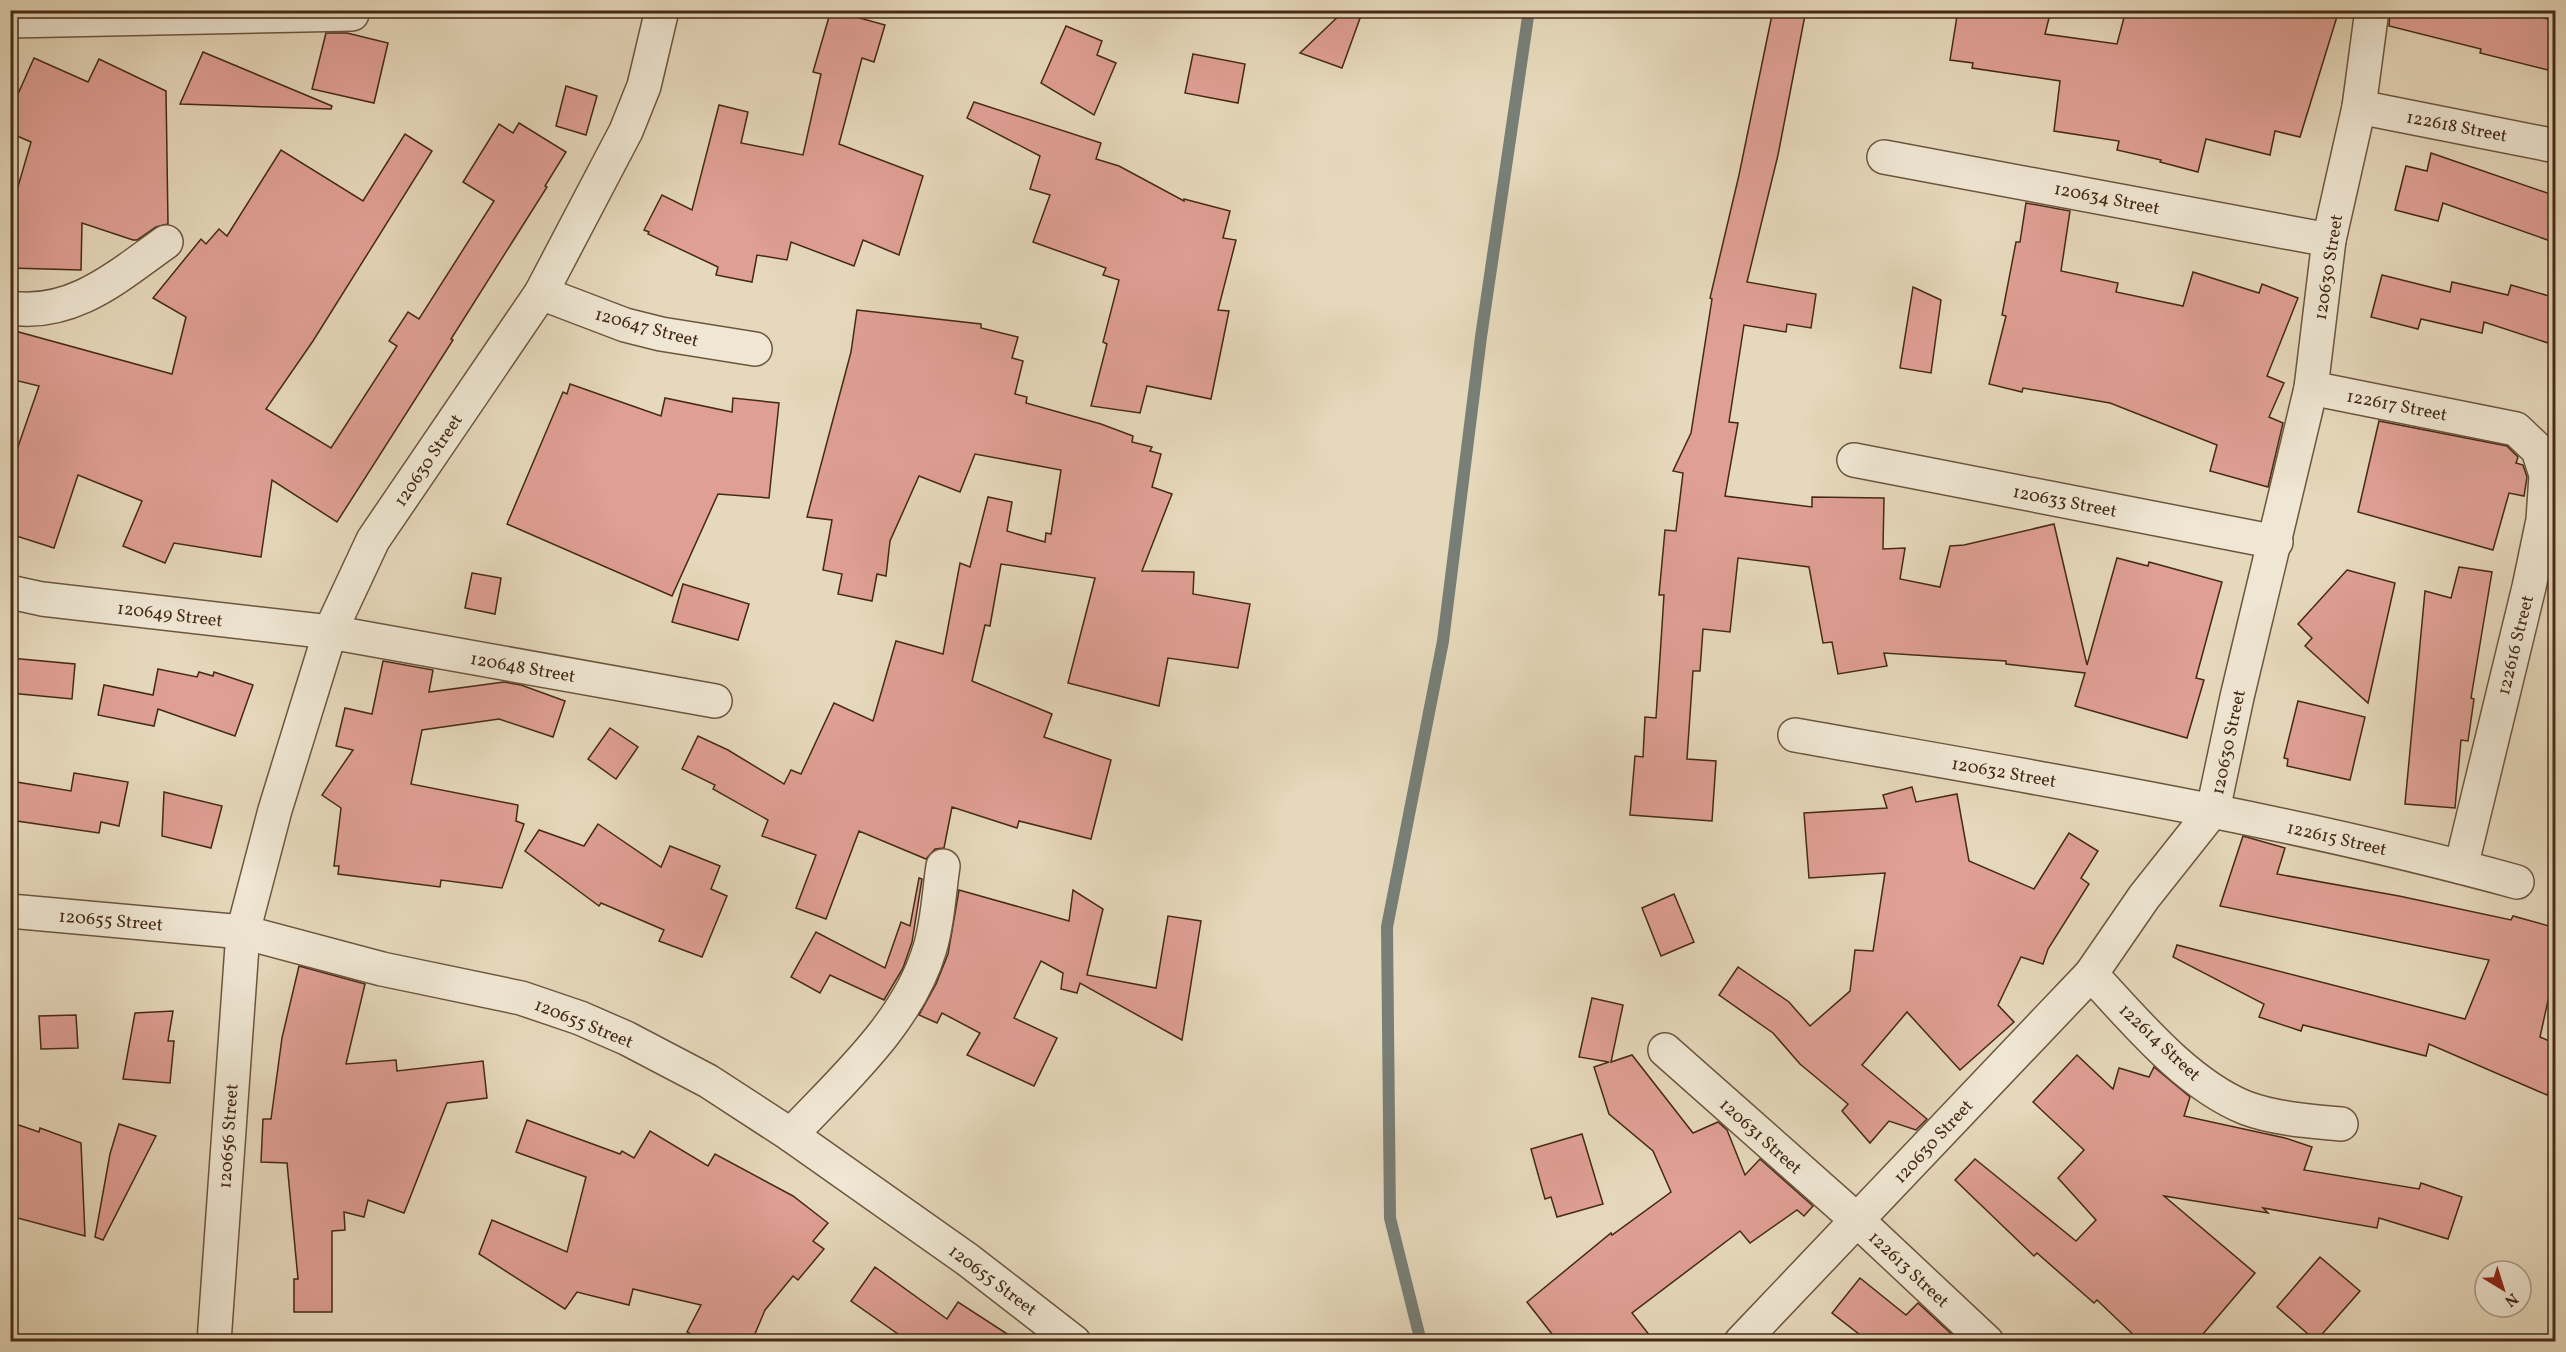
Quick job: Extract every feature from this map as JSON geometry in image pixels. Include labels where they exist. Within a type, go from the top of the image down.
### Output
[{"type":"street","name":"120630 Street","points":[[243,932],[274,810],[330,632],[373,540],[541,293],[626,131],[644,86],[662,10]]},
{"type":"street","name":"120630 Street","points":[[1741,1341],[2091,974],[2144,897],[2213,810],[2237,697],[2276,542],[2311,388],[2329,240],[2359,107],[2372,10]]},
{"type":"street","points":[[10,21],[352,14]]},
{"type":"street","name":"122618 Street","points":[[2359,107],[2556,146]]},
{"type":"street","name":"120634 Street","points":[[1884,157],[2329,240]]},
{"type":"street","points":[[10,308],[32,311],[82,299],[166,242]]},
{"type":"street","name":"120647 Street","points":[[541,293],[625,325],[661,334],[755,349]]},
{"type":"street","name":"122617 Street","points":[[2311,388],[2483,421]]},
{"type":"street","name":"122616 Street","points":[[2461,867],[2529,587],[2543,520],[2546,475],[2538,450],[2516,429],[2483,421]]},
{"type":"street","name":"120633 Street","points":[[1854,460],[2276,542]]},
{"type":"street","name":"120649 Street","points":[[10,592],[42,598],[330,632]]},
{"type":"street","name":"120648 Street","points":[[330,632],[715,701]]},
{"type":"street","name":"120632 Street","points":[[1796,735],[2213,810]]},
{"type":"street","name":"122615 Street","points":[[2213,810],[2517,882]]},
{"type":"street","points":[[791,1135],[890,1027],[914,988],[931,947],[944,866]]},
{"type":"street","name":"120655 Street","points":[[10,911],[243,932],[382,969],[520,998],[580,1018],[626,1038],[708,1081],[791,1135],[968,1260],[1074,1341]]},
{"type":"street","name":"120656 Street","points":[[214,1341],[243,932]]},
{"type":"street","name":"122614 Street","points":[[2091,974],[2135,1021],[2191,1075],[2217,1093],[2247,1108],[2290,1119],[2341,1124]]},
{"type":"street","name":"120631 Street","points":[[1665,1050],[1857,1221]]},
{"type":"street","name":"122613 Street","points":[[1857,1221],[1987,1341]]},
{"type":"building","points":[[831,10],[885,25],[874,62],[862,58],[839,144],[923,176],[899,255],[863,240],[854,266],[791,242],[787,260],[757,255],[752,282],[716,275],[718,267],[648,234],[649,232],[644,230],[662,195],[692,210],[719,105],[748,112],[741,143],[803,155],[821,74],[813,72]]},
{"type":"building","points":[[1345,10],[1363,10],[1342,68],[1300,53]]},
{"type":"building","points":[[1773,10],[1806,10],[1778,155],[1747,282],[1816,294],[1811,328],[1787,324],[1786,332],[1744,325],[1729,422],[1738,423],[1725,496],[1812,507],[1812,497],[1884,498],[1883,549],[1905,548],[1900,579],[1940,587],[1950,546],[1964,545],[2054,524],[2087,665],[2117,558],[2148,566],[2149,562],[2222,582],[2196,678],[2204,680],[2187,738],[2075,706],[2085,673],[2006,664],[2006,661],[1884,653],[1887,666],[1838,674],[1832,642],[1823,643],[1809,567],[1738,558],[1730,632],[1703,629],[1700,671],[1693,671],[1687,759],[1716,761],[1712,821],[1630,815],[1635,756],[1643,757],[1645,717],[1656,718],[1664,595],[1659,595],[1665,530],[1676,531],[1683,473],[1673,471],[1691,433],[1712,299],[1710,298],[1739,175]]},
{"type":"building","points":[[1958,10],[2051,10],[2045,34],[2117,44],[2126,10],[2339,10],[2300,137],[2275,131],[2270,155],[2206,139],[2198,172],[2160,162],[2161,160],[2117,150],[2119,141],[2054,131],[2060,81],[1972,68],[1973,63],[1950,60]]},
{"type":"building","points":[[2390,10],[2515,10],[2556,21],[2556,72],[2480,53],[2481,49],[2389,26]]},
{"type":"building","points":[[1066,26],[1102,41],[1097,55],[1116,63],[1094,115],[1041,83]]},
{"type":"building","points":[[326,33],[347,33],[388,43],[374,103],[312,89]]},
{"type":"building","points":[[203,52],[332,106],[331,109],[180,104]]},
{"type":"building","points":[[1193,54],[1245,64],[1238,103],[1185,93]]},
{"type":"building","points":[[34,58],[88,82],[99,59],[166,91],[168,224],[156,227],[137,240],[133,240],[82,223],[81,270],[10,268],[10,214],[31,142],[10,133],[10,112]]},
{"type":"building","points":[[566,86],[597,96],[586,135],[556,126]]},
{"type":"building","points":[[974,102],[1101,143],[1096,159],[1119,166],[1184,201],[1184,199],[1230,211],[1223,238],[1236,240],[1218,310],[1229,311],[1211,399],[1147,386],[1140,413],[1091,406],[1107,344],[1103,342],[1119,280],[1103,275],[1106,268],[1033,242],[1050,195],[1030,189],[1040,156],[967,118]]},
{"type":"building","points":[[519,123],[566,152],[545,186],[547,187],[451,339],[453,340],[337,522],[272,480],[261,557],[174,543],[165,563],[123,546],[142,501],[78,475],[54,548],[10,534],[10,470],[39,386],[10,379],[10,348],[15,331],[172,374],[186,317],[153,298],[201,239],[206,244],[219,229],[227,236],[281,150],[363,201],[405,134],[432,151],[313,341],[266,409],[331,448],[397,346],[389,341],[408,312],[419,319],[494,201],[463,182],[499,124],[513,133]]},
{"type":"building","points":[[2431,153],[2556,196],[2556,243],[2443,203],[2438,221],[2395,210],[2406,166],[2427,171]]},
{"type":"building","points":[[2026,203],[2070,211],[2061,271],[2118,283],[2116,292],[2183,306],[2193,272],[2259,293],[2262,284],[2298,298],[2267,376],[2284,383],[2269,417],[2283,423],[2268,487],[2210,471],[2217,445],[2110,403],[2023,388],[2022,392],[1989,384],[2006,316],[2002,315],[2016,242],[2020,242]]},
{"type":"building","points":[[2382,275],[2450,292],[2452,282],[2508,295],[2511,285],[2556,298],[2556,318],[2548,343],[2484,322],[2482,333],[2421,319],[2418,329],[2371,317]]},
{"type":"building","points":[[1913,287],[1941,300],[1931,373],[1900,368]]},
{"type":"building","points":[[857,310],[981,324],[981,328],[1018,337],[1012,358],[1023,361],[1015,394],[1027,397],[1026,403],[1101,424],[1133,436],[1132,442],[1152,447],[1150,451],[1161,454],[1152,487],[1172,494],[1142,571],[1194,572],[1193,594],[1250,604],[1238,668],[1168,658],[1159,706],[1068,683],[1095,578],[1001,564],[990,626],[985,625],[972,681],[1052,714],[1044,737],[1111,760],[1091,839],[1019,821],[1017,828],[952,807],[944,848],[935,849],[926,859],[859,831],[826,919],[796,908],[816,855],[762,836],[768,820],[713,789],[715,785],[682,769],[698,736],[728,750],[784,784],[791,770],[801,774],[834,703],[873,721],[896,641],[943,654],[960,563],[970,567],[988,497],[1012,502],[1007,531],[1045,542],[1046,533],[1051,534],[1061,470],[975,454],[960,492],[919,476],[890,541],[886,576],[877,574],[872,601],[838,594],[842,574],[823,570],[832,520],[807,517],[851,352]]},
{"type":"building","points":[[570,384],[661,416],[665,398],[732,412],[733,398],[779,403],[769,498],[718,494],[672,596],[507,524],[563,392],[567,394]]},
{"type":"building","points":[[2379,421],[2507,446],[2518,457],[2516,463],[2523,465],[2527,477],[2524,496],[2509,493],[2493,550],[2358,512]]},
{"type":"building","points":[[2459,567],[2492,572],[2471,698],[2474,699],[2468,741],[2461,740],[2455,808],[2405,804],[2425,591],[2451,598]]},
{"type":"building","points":[[2347,570],[2395,583],[2368,703],[2305,646],[2312,638],[2298,624]]},
{"type":"building","points":[[472,573],[501,578],[495,614],[465,608]]},
{"type":"building","points":[[683,584],[749,604],[738,640],[672,622]]},
{"type":"building","points":[[10,658],[75,664],[72,699],[10,693]]},
{"type":"building","points":[[383,661],[433,670],[429,692],[504,682],[521,685],[565,701],[553,737],[499,719],[422,730],[411,784],[518,805],[516,821],[524,824],[502,888],[441,880],[440,887],[338,874],[339,866],[334,866],[341,808],[322,795],[353,750],[336,746],[345,708],[372,714]]},
{"type":"building","points":[[158,669],[197,677],[199,672],[213,676],[214,672],[253,685],[235,736],[158,709],[154,726],[98,715],[104,685],[153,695]]},
{"type":"building","points":[[2298,701],[2365,717],[2350,780],[2287,766],[2288,759],[2284,758]]},
{"type":"building","points":[[610,728],[638,747],[616,779],[588,759]]},
{"type":"building","points":[[74,773],[128,782],[119,826],[101,822],[99,833],[10,820],[10,781],[71,791]]},
{"type":"building","points":[[1912,787],[1916,802],[1957,794],[1969,861],[2034,889],[2069,833],[2098,851],[2081,878],[2089,884],[2048,949],[2043,964],[2021,957],[1998,1005],[2014,1022],[1960,1070],[1907,1012],[1862,1065],[1927,1119],[1916,1130],[1889,1121],[1870,1143],[1842,1111],[1848,1104],[1800,1064],[1773,1033],[1719,995],[1738,967],[1789,1002],[1810,1026],[1850,991],[1855,950],[1873,951],[1885,873],[1809,878],[1804,813],[1887,808],[1883,795]]},
{"type":"building","points":[[164,792],[222,806],[211,848],[162,836]]},
{"type":"building","points":[[598,824],[661,867],[670,846],[720,866],[711,889],[727,896],[702,957],[659,941],[664,930],[601,903],[599,906],[525,851],[539,830],[584,846]]},
{"type":"building","points":[[2243,836],[2285,848],[2277,874],[2399,896],[2511,920],[2513,916],[2556,928],[2556,964],[2540,1037],[2556,1044],[2556,1078],[2547,1095],[2429,1044],[2426,1056],[2303,1025],[2301,1031],[2259,1017],[2264,1004],[2173,957],[2177,945],[2465,1019],[2489,960],[2220,906]]},
{"type":"building","points":[[919,878],[922,879],[912,942],[903,968],[884,1000],[830,975],[820,993],[791,977],[816,932],[885,968],[901,922],[910,926]]},
{"type":"building","points":[[959,890],[1069,921],[1073,890],[1103,909],[1087,975],[1156,988],[1168,916],[1201,921],[1182,1040],[1080,983],[1077,993],[1061,989],[1063,973],[1041,961],[1014,1018],[1057,1038],[1034,1086],[967,1055],[980,1033],[942,1013],[937,1023],[919,1015],[936,984],[948,954]]},
{"type":"building","points":[[1674,894],[1694,942],[1661,956],[1642,908]]},
{"type":"building","points":[[299,966],[365,984],[346,1064],[396,1060],[397,1071],[483,1061],[487,1098],[447,1103],[404,1213],[368,1200],[364,1217],[344,1212],[345,1230],[332,1231],[332,1312],[294,1312],[294,1279],[298,1279],[287,1163],[261,1162],[263,1119],[271,1119],[282,1038]]},
{"type":"building","points":[[1592,998],[1623,1005],[1611,1062],[1632,1055],[1693,1133],[1718,1122],[1727,1130],[1745,1175],[1760,1159],[1813,1206],[1804,1216],[1797,1210],[1750,1243],[1740,1231],[1632,1313],[1654,1341],[1555,1341],[1527,1302],[1611,1233],[1612,1235],[1671,1192],[1653,1151],[1609,1114],[1594,1067],[1609,1062],[1579,1057]]},
{"type":"building","points":[[173,1011],[168,1041],[174,1041],[170,1083],[123,1079],[135,1013]]},
{"type":"building","points":[[76,1015],[78,1048],[41,1049],[39,1016]]},
{"type":"building","points":[[2077,1055],[2113,1089],[2119,1068],[2149,1077],[2154,1067],[2190,1097],[2184,1116],[2285,1138],[2312,1147],[2304,1170],[2419,1189],[2421,1183],[2462,1197],[2448,1239],[2379,1218],[2377,1228],[2263,1208],[2268,1213],[2164,1196],[2255,1273],[2197,1341],[2140,1341],[2097,1300],[2094,1303],[2037,1253],[2034,1256],[1955,1180],[1975,1159],[2076,1241],[2096,1220],[2058,1178],[2084,1150],[2033,1102]]},
{"type":"building","points":[[527,1120],[620,1154],[622,1151],[634,1158],[650,1131],[708,1166],[715,1154],[793,1196],[828,1223],[813,1241],[824,1249],[798,1280],[793,1276],[765,1310],[752,1341],[704,1341],[687,1332],[701,1305],[633,1289],[629,1305],[577,1292],[565,1309],[479,1254],[492,1220],[567,1252],[586,1177],[516,1152]]},
{"type":"building","points":[[10,1122],[39,1132],[40,1128],[81,1143],[85,1236],[10,1216]]},
{"type":"building","points":[[119,1124],[156,1136],[103,1240],[95,1237],[110,1154]]},
{"type":"building","points":[[1582,1134],[1603,1204],[1557,1217],[1551,1197],[1545,1199],[1531,1149]]},
{"type":"building","points":[[2320,1257],[2360,1291],[2316,1341],[2277,1307]]},
{"type":"building","points":[[875,1267],[947,1319],[958,1302],[1018,1341],[908,1341],[851,1301]]},
{"type":"building","points":[[1860,1278],[1906,1315],[1918,1303],[1959,1341],[1868,1341],[1832,1313]]},
{"type":"waterway","points":[[1421,1342],[1390,1218],[1387,927],[1443,641],[1481,337],[1529,10]]}]
